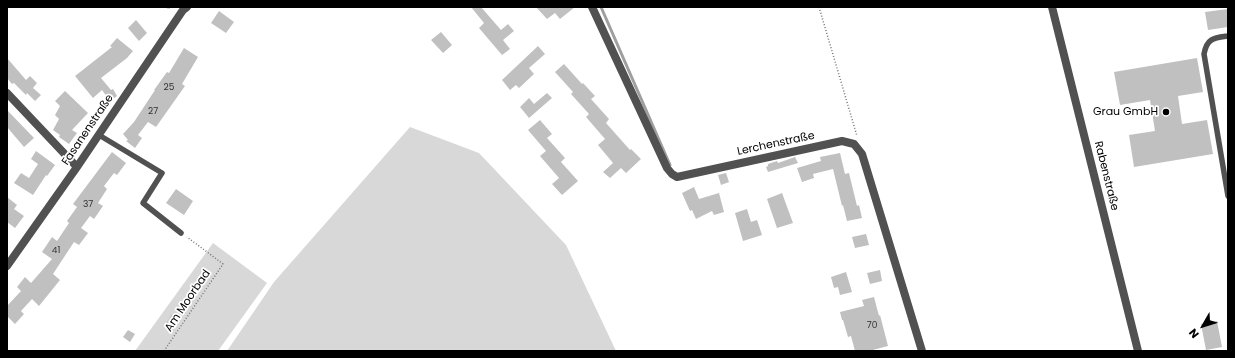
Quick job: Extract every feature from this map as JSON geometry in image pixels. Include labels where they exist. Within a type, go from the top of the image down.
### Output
[{"type":"street","name":"Fasanenstraße","points":[[7,266],[187,7]]},
{"type":"street","name":"Lerchenstraße","points":[[592,7],[667,168],[677,177],[842,141],[854,144],[862,154],[922,351]]},
{"type":"street","name":"Rabenstraße","points":[[1052,7],[1138,351]]},
{"type":"street","points":[[7,93],[77,167]]},
{"type":"lane","points":[[1228,36],[1217,37],[1209,41],[1204,54],[1228,196]]},
{"type":"lane","points":[[99,134],[162,173],[143,203],[181,233]]},
{"type":"path","points":[[819,7],[858,140]]},
{"type":"path","name":"Am Moorbad","points":[[164,351],[223,264],[181,233]]},
{"type":"shaded area","points":[[410,127],[479,153],[566,245],[616,351],[227,351],[274,282]]},
{"type":"shaded area","points":[[213,243],[267,283],[218,351],[135,351]]},
{"type":"building","points":[[471,7],[481,7],[501,30],[508,24],[514,31],[503,40],[510,49],[502,55],[479,28],[484,23]]},
{"type":"building","points":[[536,7],[575,7],[560,19],[555,13],[547,19]]},
{"type":"building","points":[[1228,9],[1228,27],[1208,30],[1205,12]]},
{"type":"building","points":[[219,11],[234,22],[226,33],[211,23]]},
{"type":"building","points":[[136,20],[147,33],[139,41],[128,28]]},
{"type":"building","points":[[441,32],[452,45],[443,53],[431,40]]},
{"type":"building","points":[[117,38],[133,51],[127,58],[101,78],[111,90],[113,89],[117,96],[110,101],[102,90],[93,98],[75,76],[112,47],[110,46]]},
{"type":"building","points":[[538,46],[545,54],[529,68],[534,74],[519,88],[516,85],[510,90],[502,80]]},
{"type":"building","points":[[184,48],[198,57],[182,84],[185,86],[156,127],[148,122],[138,135],[142,138],[135,148],[126,141],[128,140],[123,134],[134,122],[167,72],[169,73]]},
{"type":"building","points":[[7,58],[26,80],[30,76],[37,83],[33,88],[41,95],[35,101],[27,93],[26,95],[14,83],[12,84],[7,78]]},
{"type":"building","name":"Grau GmbH","points":[[1197,58],[1203,92],[1178,96],[1182,124],[1207,120],[1213,154],[1134,167],[1129,135],[1155,131],[1150,100],[1120,105],[1114,72]]},
{"type":"building","points":[[564,64],[595,96],[591,99],[609,119],[606,123],[630,150],[631,149],[641,159],[626,173],[621,168],[610,178],[603,172],[613,163],[598,145],[605,139],[586,117],[589,114],[571,94],[573,92],[555,72]]},
{"type":"building","points":[[65,91],[88,113],[72,130],[77,133],[69,144],[59,137],[60,135],[53,130],[59,119],[55,115],[60,106],[55,101]]},
{"type":"building","points":[[547,93],[552,98],[529,118],[520,107],[529,98],[534,104]]},
{"type":"building","points":[[7,110],[34,138],[24,147],[7,127]]},
{"type":"building","points":[[540,120],[552,134],[547,138],[565,158],[561,162],[578,181],[562,195],[552,184],[559,178],[540,156],[546,151],[528,130]]},
{"type":"building","points":[[36,151],[55,165],[47,176],[46,175],[33,195],[14,183],[21,173],[29,178],[38,164],[31,159]]},
{"type":"building","points":[[112,152],[126,163],[117,175],[114,173],[104,186],[107,189],[98,203],[103,206],[94,219],[90,216],[81,228],[88,233],[79,245],[74,242],[53,274],[60,280],[39,306],[32,299],[21,311],[24,314],[15,324],[7,316],[7,306],[21,291],[17,287],[25,277],[31,283],[52,259],[42,252],[52,237],[57,241],[69,223],[67,221],[77,207],[73,204]]},
{"type":"building","points":[[840,153],[845,174],[849,173],[857,206],[859,205],[862,218],[847,221],[833,169],[813,174],[814,178],[802,182],[797,168],[821,161],[820,157]]},
{"type":"building","points":[[795,157],[798,163],[768,172],[766,167],[768,164],[777,161],[778,163]]},
{"type":"building","points":[[726,173],[729,182],[721,185],[718,175]]},
{"type":"building","points":[[694,187],[699,199],[719,193],[724,212],[714,215],[712,211],[696,219],[692,210],[690,211],[682,193]]},
{"type":"building","points":[[176,189],[193,201],[184,215],[166,203]]},
{"type":"building","points":[[782,193],[793,223],[777,228],[767,199]]},
{"type":"building","points":[[7,197],[17,205],[14,209],[24,216],[15,228],[7,222]]},
{"type":"building","points":[[747,209],[751,222],[757,220],[762,235],[743,241],[735,213]]},
{"type":"building","points":[[866,234],[869,245],[855,248],[852,237]]},
{"type":"building","points":[[880,270],[882,281],[870,284],[867,273]]},
{"type":"building","points":[[846,272],[852,292],[840,295],[838,287],[834,288],[831,277]]},
{"type":"building","points":[[874,297],[888,346],[869,351],[855,351],[851,336],[848,337],[840,312],[864,306],[862,300]]},
{"type":"building","points":[[172,314],[178,318],[171,329],[165,325]]},
{"type":"building","points":[[1217,321],[1222,347],[1206,350],[1201,324]]},
{"type":"building","points":[[128,330],[135,334],[130,342],[123,337]]},
{"type":"waterway","points":[[601,7],[670,165]]},
{"type":"place","name":"Grau GmbH","points":[[1166,112]]}]
